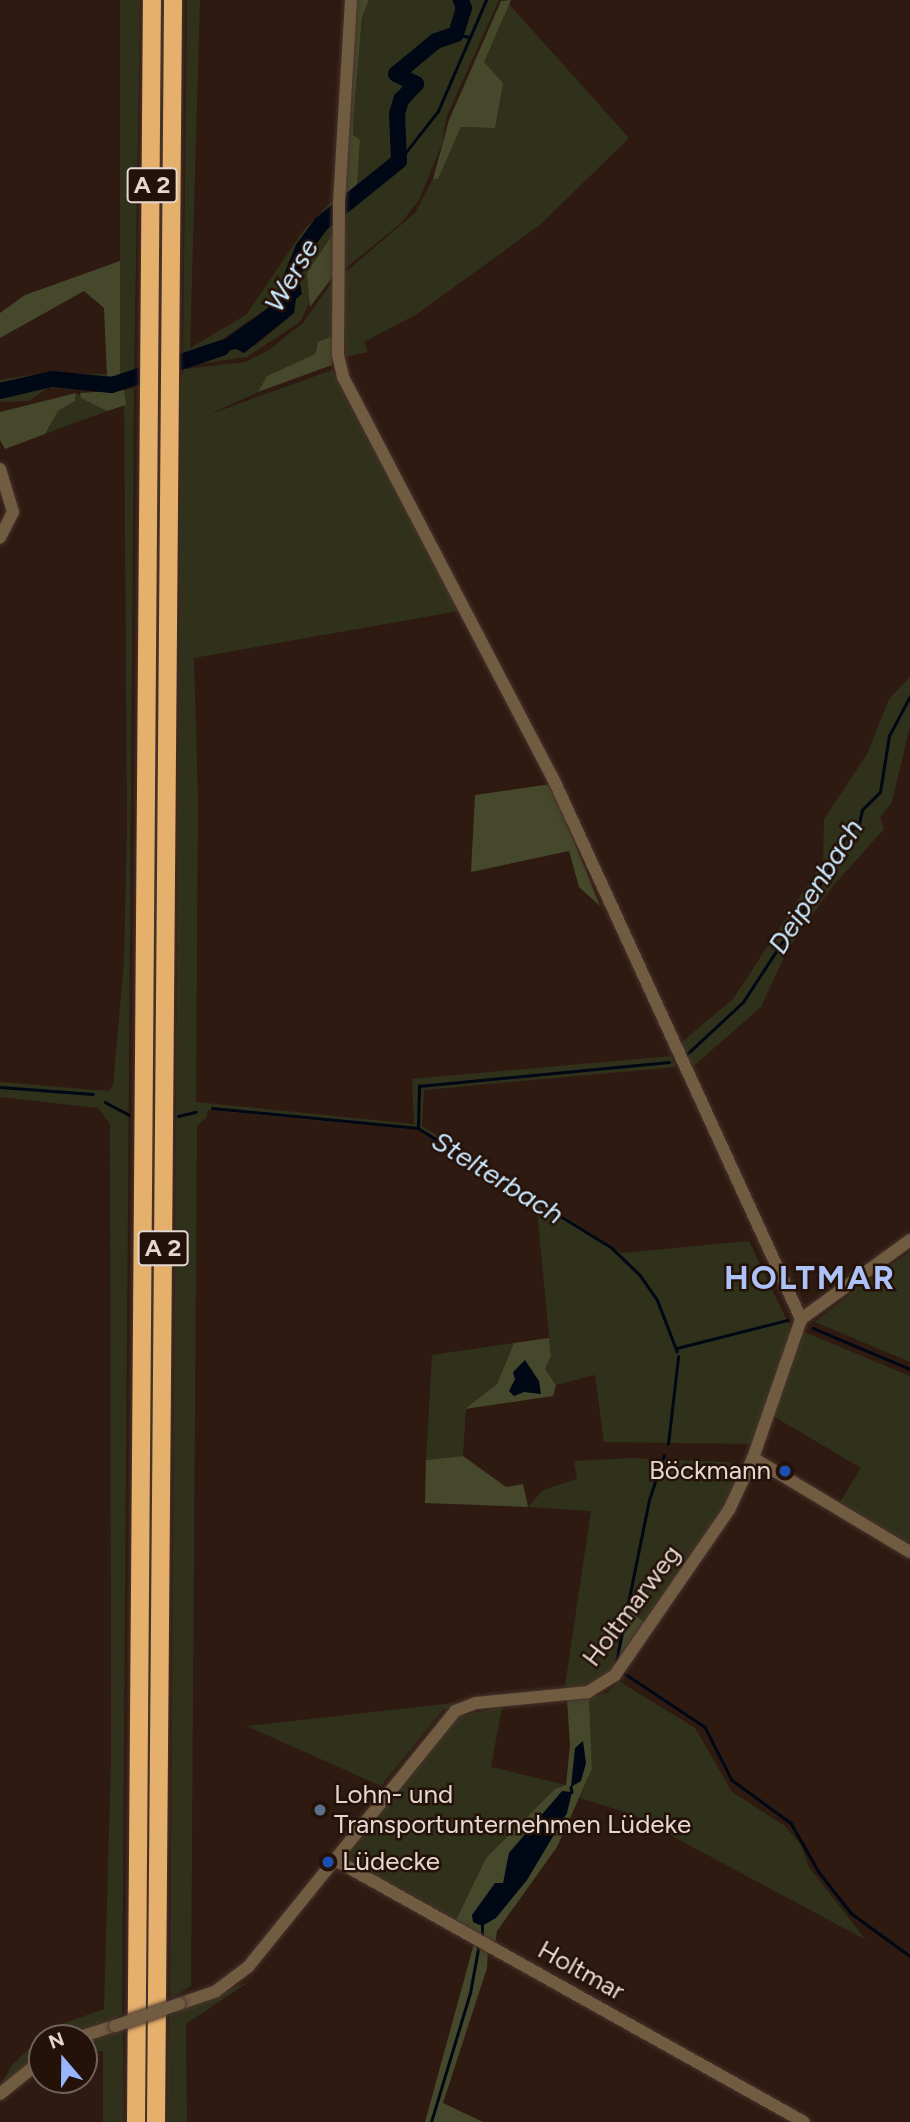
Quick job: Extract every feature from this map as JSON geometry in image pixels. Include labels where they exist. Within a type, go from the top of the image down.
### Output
[{"type":"highway","name":"A 2","points":[[135,2122],[152,0]]},
{"type":"highway","name":"A 2","points":[[156,2122],[173,0]]},
{"type":"street","points":[[351,0],[340,210],[338,355],[342,377],[553,778],[801,1319],[910,1240]]},
{"type":"street","points":[[0,469],[13,512],[0,538]]},
{"type":"street","name":"Holtmarweg","points":[[98,2032],[223,1987],[248,1967],[455,1711],[476,1703],[588,1692],[615,1675],[729,1510],[753,1458],[801,1319]]},
{"type":"street","points":[[753,1458],[910,1552]]},
{"type":"street","name":"Holtmar","points":[[335,1860],[804,2122]]},
{"type":"street","points":[[0,2094],[28,2071]]},
{"type":"green space","points":[[120,0],[140,0],[134,385],[113,391],[48,388],[29,401],[0,402],[0,380],[48,372],[120,375]]},
{"type":"green space","points":[[187,0],[200,0],[190,348],[246,315],[303,231],[333,200],[336,207],[335,231],[308,284],[312,297],[300,322],[247,357],[183,366]],"holes":[[[296,263],[294,313],[256,345],[208,355],[206,350],[275,303]]]},
{"type":"green space","points":[[354,0],[369,0],[362,17],[353,123],[353,135],[360,140],[357,184],[343,197]]},
{"type":"green space","points":[[369,0],[499,0],[446,118],[442,144],[419,200],[400,224],[343,270],[343,197],[357,184],[360,141],[353,135],[353,123],[362,17]]},
{"type":"green space","points":[[511,0],[484,62],[503,83],[495,128],[461,127],[438,179],[433,179],[449,120],[501,1]]},
{"type":"green space","points":[[508,3],[629,138],[541,224],[417,314],[364,342],[368,352],[346,357],[342,275],[415,213],[433,179],[438,178],[461,127],[485,128],[484,62]]},
{"type":"green space","points":[[335,231],[334,275],[310,307],[307,273]]},
{"type":"green space","points":[[120,261],[120,376],[107,376],[104,308],[84,291],[0,338],[0,313],[25,295]]},
{"type":"green space","points":[[334,279],[333,336],[316,347],[315,354],[267,376],[258,392],[208,415],[332,370],[459,611],[194,658],[198,799],[196,1102],[414,1124],[412,1079],[671,1056],[676,1067],[424,1090],[422,1126],[622,1253],[749,1241],[792,1331],[752,1444],[604,1442],[595,1375],[556,1385],[545,1369],[551,1356],[536,1201],[418,1130],[208,1110],[207,1117],[197,1126],[191,1986],[170,1999],[181,380],[184,369],[246,362],[270,349],[303,323]]},
{"type":"green space","points":[[333,336],[332,365],[258,392],[267,376],[315,354],[318,342]]},
{"type":"green space","points":[[134,388],[122,2015],[98,2025],[62,2024],[104,2009],[111,1760],[110,1124],[98,1108],[0,1097],[0,1082],[109,1091],[113,1085],[124,962],[127,824],[124,390]]},
{"type":"green space","points":[[124,390],[126,405],[107,411],[81,398],[80,393]]},
{"type":"green space","points":[[76,393],[107,411],[45,434],[58,411],[75,401]]},
{"type":"green space","points":[[76,393],[75,401],[58,411],[45,434],[5,449],[0,440],[0,412]]},
{"type":"green space","points":[[910,677],[910,726],[892,802],[880,818],[884,829],[833,886],[789,947],[761,1007],[688,1071],[677,1046],[733,999],[823,862],[824,819],[867,754],[889,699]]},
{"type":"green space","points":[[551,784],[600,906],[579,887],[569,851],[471,872],[475,795]]},
{"type":"green space","points":[[910,1252],[910,1362],[815,1322],[868,1280]]},
{"type":"green space","points":[[804,1332],[910,1376],[910,1544],[840,1502],[861,1468],[773,1416]]},
{"type":"green space","points":[[549,1338],[551,1356],[545,1369],[556,1385],[553,1396],[465,1409],[497,1384],[514,1343]]},
{"type":"green space","points":[[514,1343],[497,1384],[466,1409],[463,1456],[426,1460],[432,1355]]},
{"type":"green space","points":[[463,1456],[506,1487],[523,1484],[528,1507],[425,1503],[426,1460]]},
{"type":"green space","points":[[632,1458],[726,1462],[744,1467],[728,1506],[648,1624],[627,1610],[613,1673],[603,1682],[564,1692],[591,1511],[528,1507],[543,1490],[577,1479],[574,1461]]},
{"type":"green space","points":[[627,1610],[648,1624],[613,1673]]},
{"type":"green space","points":[[619,1681],[695,1728],[732,1792],[785,1826],[801,1845],[809,1867],[866,1940],[631,1814],[580,1798],[592,1769],[589,1698],[607,1693]]},
{"type":"green space","points":[[589,1698],[592,1769],[557,1847],[497,1931],[495,1944],[455,1922],[486,1858],[555,1789],[566,1785],[570,1745],[567,1700]]},
{"type":"green space","points":[[463,1702],[443,1710],[381,1786],[247,1726]]},
{"type":"green space","points":[[502,1707],[491,1767],[566,1785],[555,1789],[486,1858],[455,1922],[343,1859],[457,1717]]},
{"type":"green space","points":[[475,1940],[488,1949],[487,1968],[443,2103],[483,2122],[425,2122]]},
{"type":"green space","points":[[250,1981],[186,2024],[187,2122],[167,2122],[169,2015]]},
{"type":"green space","points":[[123,2030],[124,2122],[103,2122],[103,2051],[98,2051],[98,2038]]},
{"type":"green space","points":[[28,2050],[28,2064],[0,2086],[12,2065]]},
{"type":"water","points":[[296,263],[302,294],[296,299],[294,313],[244,353],[236,349],[203,355],[275,303]]},
{"type":"water","points":[[525,1360],[539,1381],[541,1394],[524,1392],[514,1396],[509,1391],[515,1379],[513,1372]]},
{"type":"water","points":[[583,1741],[586,1763],[581,1781],[571,1787],[575,1748]]},
{"type":"water","points":[[562,1791],[572,1792],[567,1813],[527,1880],[496,1918],[482,1926],[473,1922],[472,1915],[495,1883],[503,1883],[509,1853]]},
{"type":"waterway","name":"Werse","points":[[290,281],[303,249],[321,224],[399,161],[397,114],[401,100],[416,84],[396,74],[436,41],[456,34],[464,8],[461,0]]},
{"type":"waterway","points":[[399,161],[438,111],[486,0]]},
{"type":"waterway","points":[[456,34],[469,37]]},
{"type":"waterway","name":"Werse","points":[[0,391],[52,379],[112,385],[222,348]]},
{"type":"waterway","name":"Deipenbach","points":[[686,1055],[743,1002],[829,870],[847,833],[859,824],[862,810],[880,792],[889,736],[910,696]]},
{"type":"waterway","name":"Deipenbach","points":[[418,1128],[419,1086],[669,1062]]},
{"type":"waterway","name":"Stelterbach","points":[[0,1087],[93,1094]]},
{"type":"waterway","name":"Stelterbach","points":[[105,1102],[129,1115]]},
{"type":"waterway","name":"Stelterbach","points":[[212,1108],[418,1128],[611,1247],[640,1275],[657,1299],[677,1351]]},
{"type":"waterway","name":"Stelterbach","points":[[178,1116],[196,1112]]},
{"type":"waterway","points":[[677,1348],[788,1320]]},
{"type":"waterway","points":[[813,1328],[910,1369]]},
{"type":"waterway","name":"Stelterbach","points":[[668,1444],[678,1357]]},
{"type":"waterway","name":"Stelterbach","points":[[615,1667],[649,1500],[664,1455]]},
{"type":"waterway","name":"Stelterbach","points":[[624,1673],[705,1727],[732,1780],[791,1823],[819,1872],[851,1913],[910,1956]]},
{"type":"waterway","points":[[571,1787],[572,1792]]},
{"type":"waterway","points":[[482,1926],[482,1935]]},
{"type":"waterway","points":[[431,2122],[470,1993],[479,1944]]},
{"type":"place","name":"Böckmann","points":[[785,1471]]},
{"type":"place","name":"Lohn- und Transportunternehmen Lüdeke","points":[[320,1810]]},
{"type":"place","name":"Lüdecke","points":[[328,1862]]},
{"type":"district","name":"HOLTMAR","points":[[810,1278]]}]
